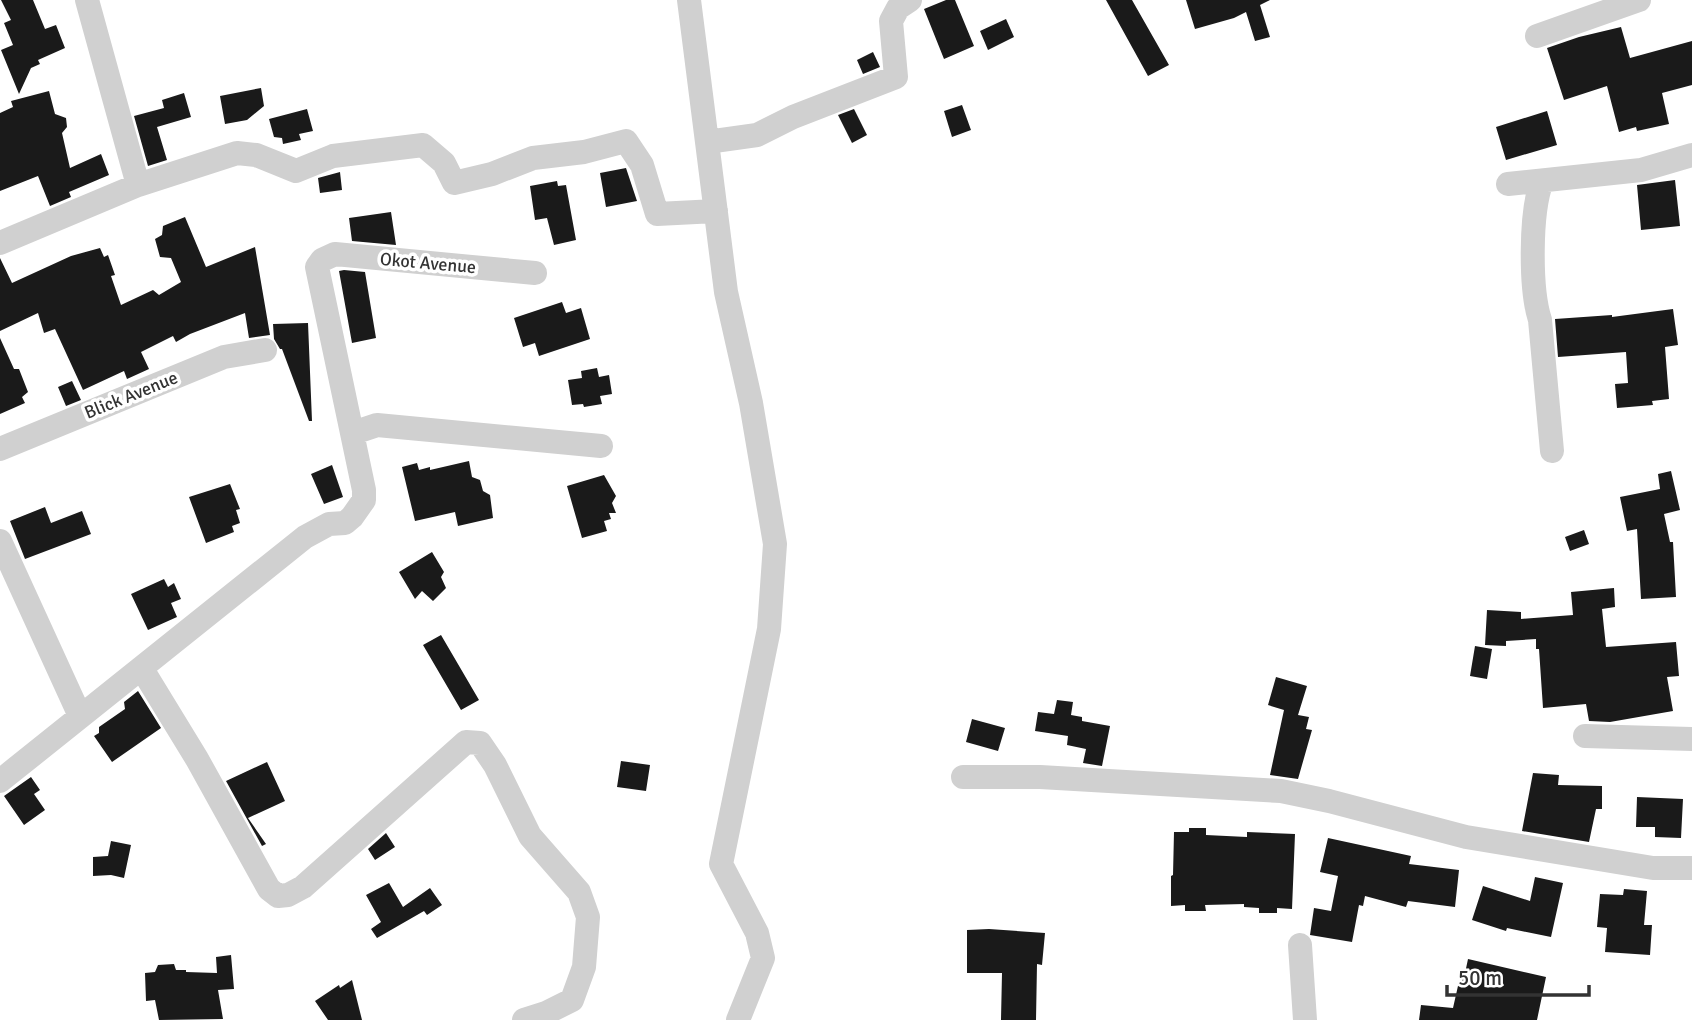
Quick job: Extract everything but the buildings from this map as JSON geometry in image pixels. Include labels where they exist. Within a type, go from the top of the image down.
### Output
[{"type":"street","points":[[87,0],[138,185]]},
{"type":"street","points":[[689,0],[726,292],[751,402],[775,544],[769,629],[720,864],[753,923],[763,958],[738,1020]]},
{"type":"street","points":[[707,142],[757,135],[793,117],[896,77],[891,21],[898,8],[910,0]]},
{"type":"street","points":[[1537,36],[1639,0]]},
{"type":"street","points":[[0,243],[138,185],[237,153],[256,155],[296,171],[333,156],[423,145],[443,163],[454,183],[492,174],[533,159],[584,152],[626,141],[642,165],[657,214],[716,211]]},
{"type":"street","points":[[1508,184],[1642,170],[1692,155]]},
{"type":"street","points":[[1542,181],[1535,204],[1534,301],[1540,320],[1552,451]]},
{"type":"street","name":"Okot Avenue","points":[[353,433],[317,267],[322,260],[335,254],[535,273]]},
{"type":"street","name":"Blick Avenue","points":[[0,449],[224,357],[265,350]]},
{"type":"street","points":[[0,781],[305,537],[329,524],[345,523],[360,509],[364,490],[353,433],[377,425],[601,446]]},
{"type":"street","points":[[0,541],[80,716]]},
{"type":"street","points":[[142,668],[197,759],[269,889],[278,896],[288,895],[303,887],[466,742],[480,743],[495,765],[530,836],[579,892],[588,917],[584,967],[572,1000],[524,1020]]},
{"type":"street","points":[[1585,736],[1692,739]]},
{"type":"street","points":[[963,777],[1040,777],[1281,792],[1329,800],[1466,837],[1653,868],[1692,868]]},
{"type":"street","points":[[1300,945],[1305,1020]]}]
